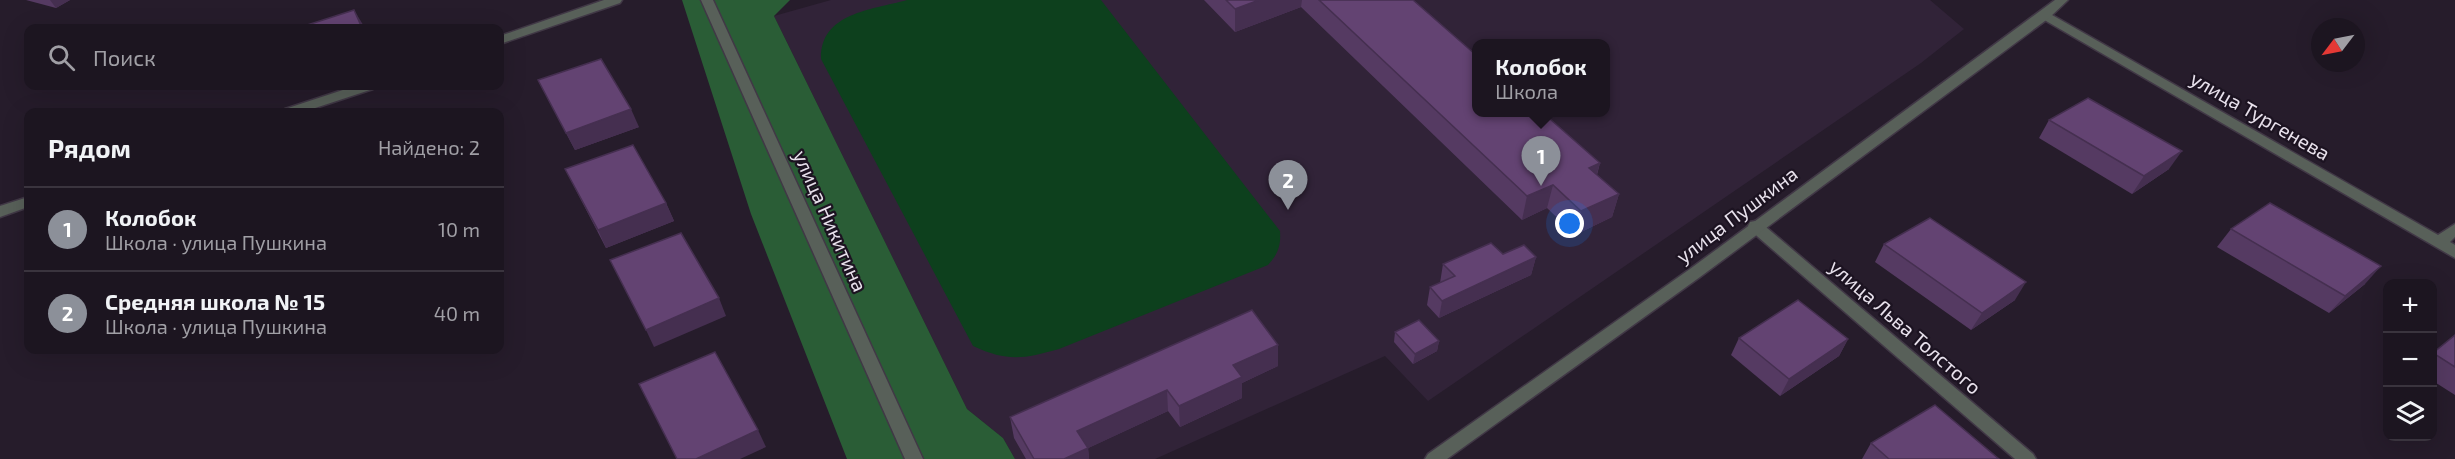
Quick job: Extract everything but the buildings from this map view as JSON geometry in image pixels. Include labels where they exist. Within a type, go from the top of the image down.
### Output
[{"type":"street","points":[[504,39],[616,0]]},
{"type":"street","name":"улица Никитина","points":[[707,0],[915,459]]},
{"type":"street","name":"улица Пушкина","points":[[1434,459],[1695,273],[1755,226],[2045,15],[2062,0]]},
{"type":"street","name":"улица Тургенева","points":[[2045,15],[2455,252]]},
{"type":"street","points":[[302,108],[356,90]]},
{"type":"street","points":[[0,212],[24,203]]},
{"type":"street","name":"улица Льва Толстого","points":[[1755,226],[2027,459]]},
{"type":"street","points":[[2439,243],[2455,229]]},
{"type":"shaded area","points":[[831,0],[1930,0],[1964,29],[1921,63],[1428,401],[1385,356],[1155,459],[1015,459],[1003,438],[967,409],[774,16]]},
{"type":"green space","points":[[682,0],[790,0],[774,16],[967,409],[1003,438],[1015,459],[847,459],[751,214]]},
{"type":"green space","points":[[907,0],[1101,0],[1280,231],[1278,250],[1274,257],[1268,265],[1059,349],[1025,357],[1006,357],[973,346],[821,59],[823,44],[829,32],[838,23],[864,11]]},
{"type":"place","name":"Колобок","points":[[1541,186]]},
{"type":"place","name":"Средняя школа № 15","points":[[1288,210]]}]
